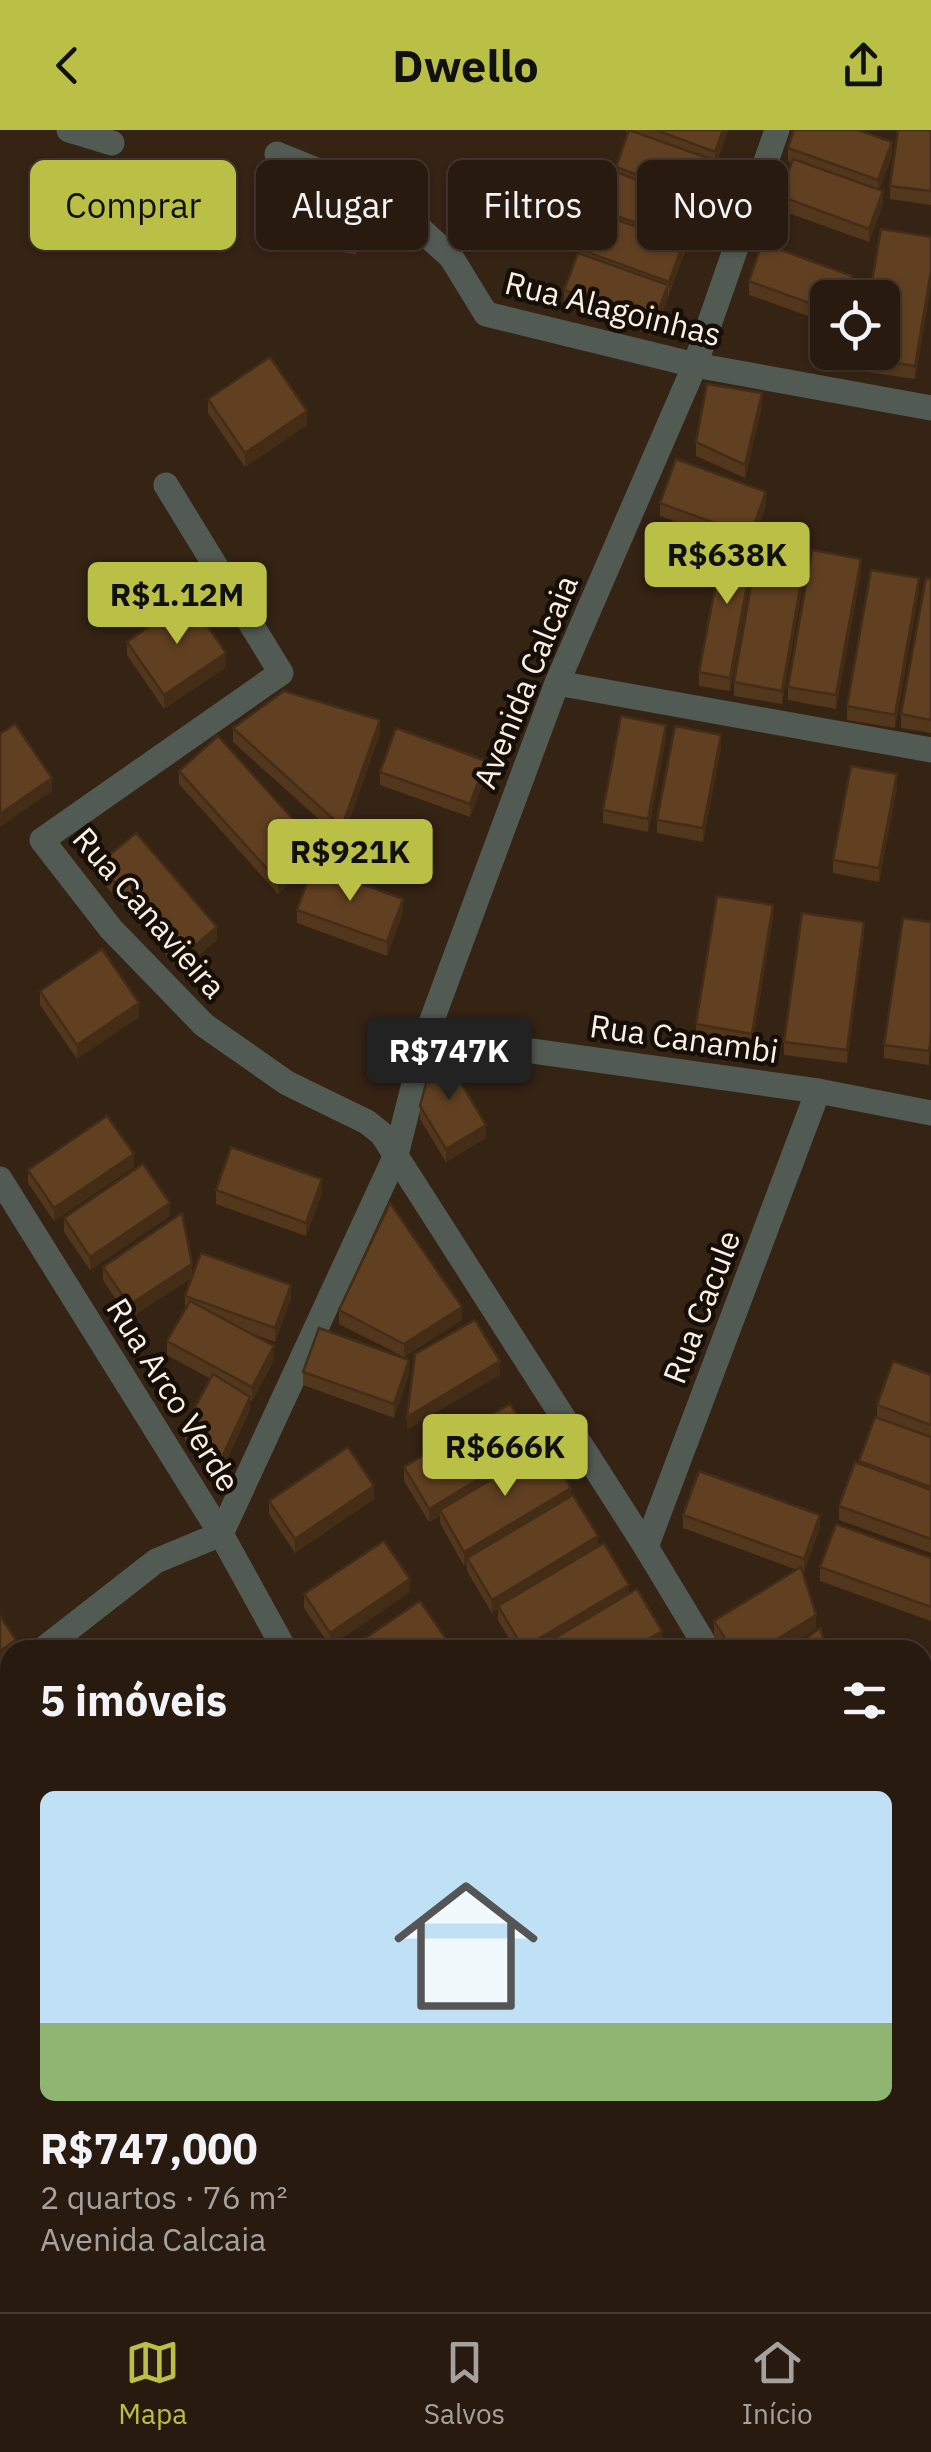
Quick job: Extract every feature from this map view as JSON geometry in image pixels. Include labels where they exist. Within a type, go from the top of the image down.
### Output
[{"type":"street","points":[[69,130],[112,143]]},
{"type":"street","name":"Avenida Calcaia","points":[[221,1534],[396,1155],[426,1036],[556,683],[696,365],[777,130]]},
{"type":"street","name":"Rua Alagoinhas","points":[[277,154],[386,198],[452,257],[486,314],[696,365],[931,408]]},
{"type":"street","name":"Rua Canavieira","points":[[166,485],[282,673],[42,840],[111,929],[204,1025],[286,1082],[367,1122],[382,1134],[702,1640]]},
{"type":"street","points":[[556,683],[931,750]]},
{"type":"street","name":"Rua Canambi","points":[[426,1036],[818,1091],[931,1113]]},
{"type":"street","name":"Rua Cacule","points":[[646,1546],[818,1091]]},
{"type":"street","name":"Rua Arco Verde","points":[[0,1178],[221,1534],[279,1640]]},
{"type":"street","points":[[55,1640],[156,1561],[221,1534]]},
{"type":"building","points":[[629,130],[713,160],[637,160],[637,175],[617,164]]},
{"type":"building","points":[[656,130],[723,130],[715,152]]},
{"type":"building","points":[[794,130],[858,130],[892,142],[878,180],[788,148]]},
{"type":"building","points":[[898,130],[931,130],[931,191],[890,186]]},
{"type":"building","points":[[793,159],[883,191],[869,229],[788,199],[788,173]]},
{"type":"building","points":[[617,172],[637,180],[637,223],[617,216]]},
{"type":"building","points":[[617,220],[637,227],[637,250],[681,250],[669,282],[582,250],[617,250]]},
{"type":"building","points":[[881,229],[931,237],[931,271],[915,366],[900,364],[900,280],[872,280]]},
{"type":"building","points":[[760,250],[781,250],[852,276],[851,280],[810,280],[810,303],[749,281]]},
{"type":"building","points":[[578,253],[668,285],[654,323],[564,290]]},
{"type":"building","points":[[270,357],[307,411],[245,453],[208,399]]},
{"type":"building","points":[[707,384],[762,393],[745,465],[696,442]]},
{"type":"building","points":[[676,459],[766,492],[750,536],[660,503]]},
{"type":"building","points":[[725,536],[755,542],[730,678],[699,672]]},
{"type":"building","points":[[758,546],[806,554],[782,691],[734,682]]},
{"type":"building","points":[[812,550],[861,559],[836,695],[788,687]]},
{"type":"building","points":[[871,570],[919,578],[895,715],[847,706]]},
{"type":"building","points":[[926,578],[931,579],[931,720],[901,714]]},
{"type":"building","points":[[189,599],[226,653],[164,695],[127,642]]},
{"type":"building","points":[[284,691],[380,720],[342,827],[233,728]]},
{"type":"building","points":[[621,716],[666,725],[648,819],[603,810]]},
{"type":"building","points":[[15,724],[52,778],[0,814],[0,734]]},
{"type":"building","points":[[675,726],[721,735],[703,828],[657,820]]},
{"type":"building","points":[[396,728],[486,761],[470,804],[380,772]]},
{"type":"building","points":[[218,736],[317,846],[278,881],[179,771]]},
{"type":"building","points":[[851,766],[897,774],[879,868],[833,860]]},
{"type":"building","points":[[136,833],[217,927],[180,958],[99,864]]},
{"type":"building","points":[[313,866],[403,899],[387,942],[297,910]]},
{"type":"building","points":[[717,896],[773,905],[752,1034],[696,1024]]},
{"type":"building","points":[[802,913],[864,922],[847,1050],[784,1042]]},
{"type":"building","points":[[903,918],[931,922],[929,1051],[884,1045]]},
{"type":"building","points":[[102,949],[139,1003],[77,1045],[40,991]]},
{"type":"building","points":[[437,1043],[486,1125],[446,1149],[420,1106]]},
{"type":"building","points":[[107,1116],[134,1154],[54,1208],[28,1170]]},
{"type":"building","points":[[231,1147],[322,1179],[306,1223],[216,1190]]},
{"type":"building","points":[[143,1164],[170,1203],[90,1257],[64,1218]]},
{"type":"building","points":[[390,1203],[462,1307],[404,1344],[339,1310]]},
{"type":"building","points":[[182,1213],[192,1264],[129,1305],[103,1267]]},
{"type":"building","points":[[201,1253],[291,1285],[275,1328],[185,1296]]},
{"type":"building","points":[[190,1301],[274,1346],[252,1387],[167,1341]]},
{"type":"building","points":[[475,1320],[500,1361],[407,1417],[415,1354]]},
{"type":"building","points":[[319,1328],[409,1360],[394,1404],[303,1372]]},
{"type":"building","points":[[893,1361],[931,1375],[931,1425],[877,1405]]},
{"type":"building","points":[[213,1374],[250,1397],[217,1468],[185,1426]]},
{"type":"building","points":[[510,1404],[536,1445],[429,1509],[404,1467]]},
{"type":"building","points":[[875,1417],[931,1437],[931,1487],[859,1461]]},
{"type":"building","points":[[348,1447],[374,1486],[295,1539],[269,1501]]},
{"type":"building","points":[[546,1447],[571,1488],[464,1552],[440,1510]]},
{"type":"building","points":[[855,1462],[931,1490],[931,1539],[839,1506]]},
{"type":"building","points":[[699,1471],[820,1515],[804,1559],[683,1515]]},
{"type":"building","points":[[573,1495],[598,1536],[492,1600],[467,1558]]},
{"type":"building","points":[[836,1524],[931,1558],[931,1607],[820,1567]]},
{"type":"building","points":[[384,1541],[410,1579],[330,1633],[304,1594]]},
{"type":"building","points":[[604,1543],[629,1585],[536,1640],[518,1640],[498,1606]]},
{"type":"building","points":[[801,1567],[816,1615],[776,1640],[726,1640],[714,1621]]},
{"type":"building","points":[[637,1589],[662,1631],[647,1640],[552,1640]]},
{"type":"building","points":[[420,1601],[446,1639],[445,1640],[363,1640]]},
{"type":"building","points":[[0,1616],[16,1640],[0,1640]]},
{"type":"building","points":[[820,1628],[824,1640],[804,1640]]}]
